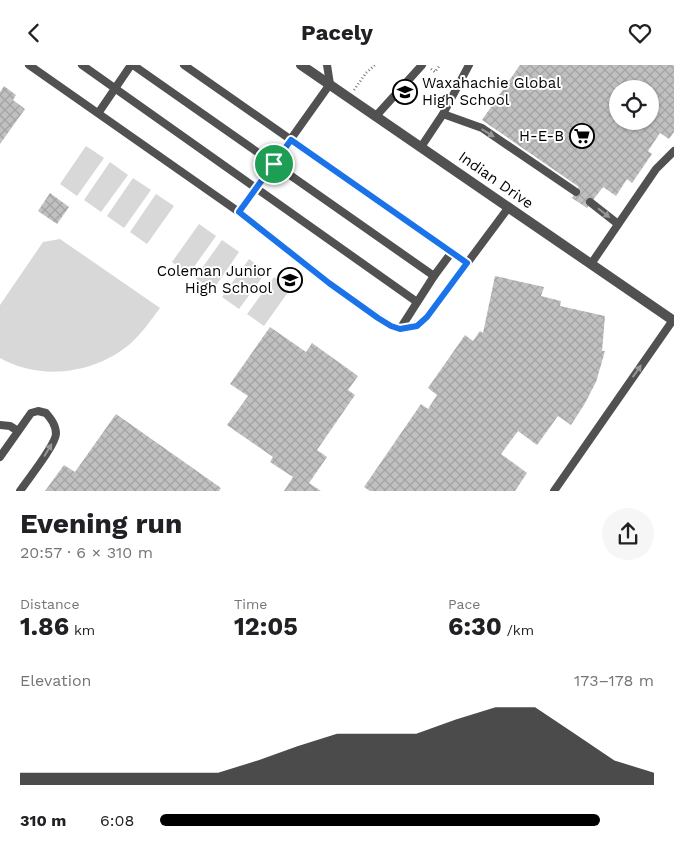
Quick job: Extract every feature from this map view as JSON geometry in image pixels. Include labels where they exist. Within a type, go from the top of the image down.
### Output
[{"type":"street","name":"Indian Drive","points":[[302,65],[673,320]]},
{"type":"lane","points":[[29,65],[239,212],[329,283],[378,318],[400,329],[417,326],[427,317],[509,207]]},
{"type":"lane","points":[[82,65],[417,302]]},
{"type":"lane","points":[[99,113],[132,65],[434,277]]},
{"type":"lane","points":[[184,65],[467,263]]},
{"type":"lane","points":[[239,212],[330,85],[327,65]]},
{"type":"lane","points":[[376,116],[422,65]]},
{"type":"lane","points":[[421,147],[444,114],[468,65]]},
{"type":"lane","points":[[444,114],[482,128],[576,192]]},
{"type":"lane","points":[[592,264],[656,169],[674,151]]},
{"type":"lane","points":[[590,203],[618,224]]},
{"type":"lane","points":[[400,329],[451,253]]},
{"type":"lane","points":[[554,491],[673,320]]},
{"type":"lane","points":[[0,457],[31,413],[38,411],[46,413],[54,424],[56,435],[20,491]]},
{"type":"lane","points":[[0,425],[10,426],[18,431]]},
{"type":"path","points":[[355,90],[366,73],[375,65]]},
{"type":"path","points":[[426,65],[435,72],[440,65]]},
{"type":"shaded area","points":[[86,146],[104,158],[77,196],[60,184]]},
{"type":"shaded area","points":[[110,162],[128,175],[101,212],[84,200]]},
{"type":"shaded area","points":[[133,178],[151,190],[124,228],[107,216]]},
{"type":"shaded area","points":[[156,194],[174,206],[147,244],[130,232]]},
{"type":"shaded area","points":[[199,224],[216,236],[189,274],[172,262]]},
{"type":"shaded area","points":[[60,239],[160,308],[130,344],[100,362],[84,368],[67,371],[33,370],[0,358],[0,305],[43,242]]},
{"type":"shaded area","points":[[222,240],[239,252],[213,290],[195,278]]},
{"type":"shaded area","points":[[249,259],[266,272],[239,309],[222,297]]},
{"type":"shaded area","points":[[274,277],[291,288],[264,326],[247,314]]},
{"type":"building","name":"H-E-B","points":[[520,65],[674,65],[674,132],[669,139],[660,133],[648,151],[652,154],[632,183],[627,179],[616,196],[603,187],[587,208],[572,198],[579,187],[482,120]]},
{"type":"building","points":[[4,86],[16,95],[13,100],[25,109],[0,144],[0,92]]},
{"type":"building","points":[[50,193],[69,207],[57,224],[38,211]]},
{"type":"building","points":[[495,276],[544,287],[541,296],[561,301],[560,306],[605,316],[602,351],[605,351],[596,382],[584,405],[571,425],[558,416],[537,445],[518,431],[501,454],[527,473],[515,491],[370,491],[364,487],[421,404],[428,409],[437,395],[428,388],[465,335],[473,341],[480,331],[483,333]]},
{"type":"building","points":[[270,327],[306,352],[312,343],[358,376],[348,390],[355,395],[317,450],[327,457],[309,483],[321,491],[284,491],[293,477],[270,462],[273,457],[227,425],[248,396],[230,384]]},
{"type":"building","points":[[116,414],[221,488],[219,491],[45,491],[64,465],[75,472]]},
{"type":"place","name":"Waxahachie Global High School","points":[[405,92]]},
{"type":"place","name":"H-E-B","points":[[582,136]]},
{"type":"place","name":"Coleman Junior High School","points":[[290,280]]},
{"type":"route","points":[[291,140],[467,263],[427,317],[417,326],[400,329],[391,326],[329,283],[239,212],[274,164],[291,140]]}]
